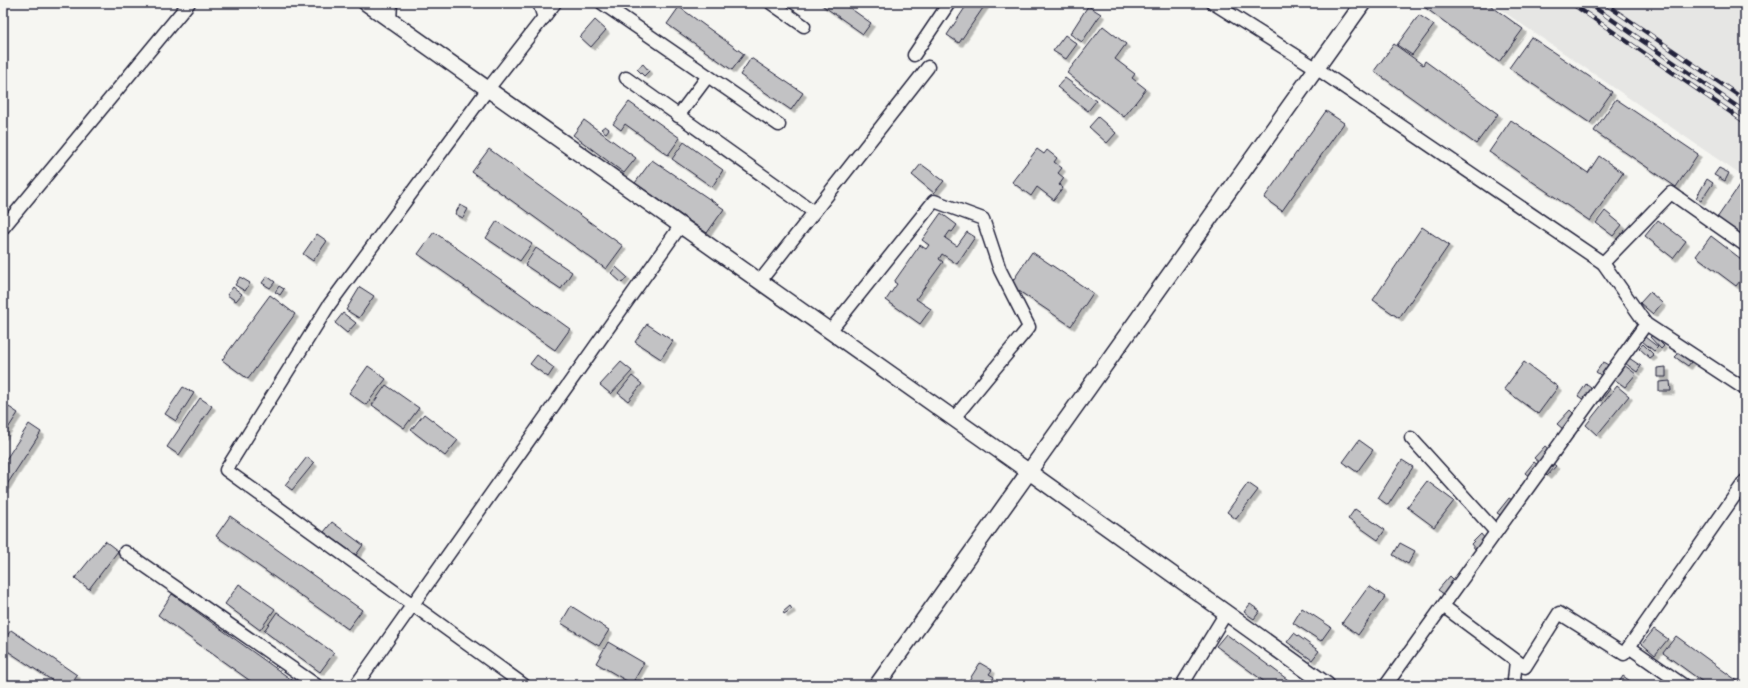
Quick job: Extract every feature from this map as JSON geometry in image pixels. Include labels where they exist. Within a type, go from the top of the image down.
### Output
[{"type":"street","points":[[3,228],[189,3]]},
{"type":"street","points":[[366,3],[954,418],[1327,685]]},
{"type":"street","points":[[390,21],[391,3]]},
{"type":"street","points":[[539,3],[544,18]]},
{"type":"street","points":[[524,685],[226,470],[329,305],[488,89],[555,3]]},
{"type":"street","points":[[602,3],[779,125]]},
{"type":"street","points":[[771,3],[804,26]]},
{"type":"street","points":[[914,55],[949,3]]},
{"type":"street","points":[[1213,3],[1316,68],[1603,263],[1646,324],[1745,389]]},
{"type":"street","points":[[877,685],[1028,471],[1363,3]]},
{"type":"street","points":[[760,281],[928,67]]},
{"type":"street","points":[[678,116],[708,76]]},
{"type":"street","points":[[626,78],[814,212]]},
{"type":"street","points":[[1603,263],[1671,193],[1745,245]]},
{"type":"street","points":[[830,331],[934,201],[983,219],[1000,270],[1029,327],[954,418]]},
{"type":"street","points":[[356,685],[681,226]]},
{"type":"street","points":[[1386,685],[1646,324]]},
{"type":"street","points":[[1411,438],[1496,532]]},
{"type":"street","points":[[1443,606],[1524,667],[1559,613],[1624,654],[1745,481]]},
{"type":"street","points":[[125,552],[316,685]]},
{"type":"street","points":[[1182,685],[1226,613]]},
{"type":"street","points":[[1629,647],[1683,685]]},
{"type":"street","points":[[1516,661],[1514,680],[1517,685]]},
{"type":"shaded area","points":[[1491,3],[1745,3],[1745,178]]},
{"type":"building","points":[[819,3],[843,3],[871,23],[863,34]]},
{"type":"building","points":[[968,3],[982,3],[985,5],[959,43],[947,35]]},
{"type":"building","points":[[1419,3],[1487,3],[1523,29],[1499,62]]},
{"type":"building","points":[[1088,6],[1101,14],[1082,42],[1070,34]]},
{"type":"building","points":[[679,7],[744,54],[732,70],[667,24]]},
{"type":"building","points":[[1419,15],[1434,25],[1412,55],[1397,45]]},
{"type":"building","points":[[595,20],[606,30],[591,47],[580,37]]},
{"type":"building","points":[[1103,26],[1126,44],[1115,59],[1135,74],[1132,78],[1146,89],[1124,117],[1067,73]]},
{"type":"building","points":[[1065,35],[1077,44],[1066,59],[1053,51]]},
{"type":"building","points":[[1531,37],[1612,92],[1590,123],[1509,68]]},
{"type":"building","points":[[1394,44],[1423,65],[1425,61],[1498,114],[1476,144],[1374,71]]},
{"type":"building","points":[[751,58],[803,93],[791,110],[740,75]]},
{"type":"building","points":[[643,64],[649,71],[644,76],[637,69]]},
{"type":"building","points":[[1065,78],[1096,101],[1088,111],[1057,87]]},
{"type":"building","points":[[1616,99],[1698,154],[1676,187],[1594,131]]},
{"type":"building","points":[[629,102],[680,138],[668,155],[625,124],[621,130],[613,124]]},
{"type":"building","points":[[1326,111],[1344,123],[1282,211],[1264,198]]},
{"type":"building","points":[[1098,117],[1116,133],[1107,143],[1089,127]]},
{"type":"building","points":[[584,120],[636,158],[624,173],[573,135]]},
{"type":"building","points":[[1511,120],[1588,173],[1599,156],[1623,173],[1590,221],[1489,152]]},
{"type":"building","points":[[605,126],[609,129],[606,133],[601,129]]},
{"type":"building","points":[[684,142],[723,170],[712,187],[672,159]]},
{"type":"building","points":[[489,149],[623,246],[606,269],[472,172]]},
{"type":"building","points":[[1037,149],[1044,154],[1047,150],[1057,158],[1054,162],[1062,168],[1058,173],[1064,178],[1059,185],[1063,188],[1054,200],[1037,187],[1031,196],[1012,182]]},
{"type":"building","points":[[652,160],[724,209],[707,233],[635,183]]},
{"type":"building","points":[[921,164],[944,181],[934,193],[912,175]]},
{"type":"building","points":[[1719,168],[1729,173],[1725,181],[1714,175]]},
{"type":"building","points":[[1707,179],[1713,183],[1701,201],[1696,198]]},
{"type":"building","points":[[1739,186],[1745,190],[1745,241],[1715,221]]},
{"type":"building","points":[[460,205],[468,209],[463,218],[455,214]]},
{"type":"building","points":[[1605,211],[1622,225],[1613,236],[1596,223]]},
{"type":"building","points":[[941,213],[957,225],[945,238],[957,246],[967,232],[975,237],[957,264],[942,254],[939,259],[943,262],[916,299],[931,309],[920,324],[886,300],[897,284],[894,282],[920,245],[926,249],[929,245],[922,240]]},
{"type":"building","points":[[1658,220],[1686,241],[1673,258],[1645,236]]},
{"type":"building","points":[[497,221],[532,244],[520,261],[486,238]]},
{"type":"building","points":[[1422,227],[1449,245],[1399,318],[1373,300]]},
{"type":"building","points":[[434,232],[570,329],[555,350],[418,254]]},
{"type":"building","points":[[317,234],[327,241],[313,261],[303,254]]},
{"type":"building","points":[[1711,236],[1745,262],[1745,285],[1740,281],[1736,286],[1696,256]]},
{"type":"building","points":[[536,248],[572,272],[561,289],[525,265]]},
{"type":"building","points":[[1032,252],[1093,293],[1071,326],[1010,285]]},
{"type":"building","points":[[616,267],[627,277],[622,283],[611,273]]},
{"type":"building","points":[[267,276],[275,282],[270,288],[262,283]]},
{"type":"building","points":[[240,277],[250,283],[245,291],[235,285]]},
{"type":"building","points":[[279,286],[284,289],[280,295],[275,292]]},
{"type":"building","points":[[233,287],[242,294],[236,301],[227,295]]},
{"type":"building","points":[[360,287],[374,296],[359,318],[346,310]]},
{"type":"building","points":[[1650,292],[1662,303],[1653,314],[1640,303]]},
{"type":"building","points":[[270,295],[295,314],[248,379],[222,360]]},
{"type":"building","points":[[343,313],[356,323],[347,333],[335,323]]},
{"type":"building","points":[[647,324],[673,341],[661,359],[635,342]]},
{"type":"building","points":[[1653,335],[1664,346],[1661,349],[1650,337]]},
{"type":"building","points":[[1645,337],[1658,347],[1654,351],[1642,341]]},
{"type":"building","points":[[1643,344],[1654,355],[1650,358],[1639,348]]},
{"type":"building","points":[[1679,353],[1691,362],[1688,366],[1675,357]]},
{"type":"building","points":[[537,355],[554,368],[548,377],[530,364]]},
{"type":"building","points":[[1629,358],[1641,366],[1637,372],[1625,363]]},
{"type":"building","points":[[621,362],[632,371],[611,394],[600,385]]},
{"type":"building","points":[[1524,362],[1558,387],[1538,414],[1504,389]]},
{"type":"building","points":[[1603,362],[1610,366],[1602,376],[1596,372]]},
{"type":"building","points":[[1624,365],[1636,374],[1625,387],[1614,379]]},
{"type":"building","points":[[368,366],[386,379],[366,405],[349,393]]},
{"type":"building","points":[[1666,367],[1666,377],[1657,377],[1657,368]]},
{"type":"building","points":[[632,376],[642,384],[628,401],[618,393]]},
{"type":"building","points":[[1670,381],[1671,391],[1659,391],[1659,382]]},
{"type":"building","points":[[1586,384],[1592,389],[1584,400],[1578,396]]},
{"type":"building","points":[[386,385],[419,408],[404,428],[372,405]]},
{"type":"building","points":[[1605,385],[1610,389],[1601,401],[1597,398]]},
{"type":"building","points":[[1617,386],[1629,396],[1597,435],[1586,425]]},
{"type":"building","points":[[183,387],[194,393],[176,421],[165,414]]},
{"type":"building","points":[[200,398],[212,406],[179,455],[167,447]]},
{"type":"building","points":[[3,403],[18,413],[3,436]]},
{"type":"building","points":[[1570,410],[1575,415],[1563,429],[1557,424]]},
{"type":"building","points":[[424,414],[458,440],[445,456],[411,430]]},
{"type":"building","points":[[29,424],[41,432],[6,486],[3,484],[3,464]]},
{"type":"building","points":[[1359,440],[1373,450],[1357,472],[1343,462]]},
{"type":"building","points":[[1545,446],[1550,450],[1540,463],[1534,458]]},
{"type":"building","points":[[307,457],[314,463],[292,490],[285,485]]},
{"type":"building","points":[[1402,460],[1413,467],[1388,505],[1378,498]]},
{"type":"building","points":[[1534,462],[1539,466],[1530,477],[1525,473]]},
{"type":"building","points":[[1551,462],[1556,466],[1547,476],[1543,472]]},
{"type":"building","points":[[1427,481],[1454,501],[1434,527],[1407,507]]},
{"type":"building","points":[[1248,483],[1258,490],[1236,519],[1227,512]]},
{"type":"building","points":[[1509,498],[1514,501],[1502,516],[1497,513]]},
{"type":"building","points":[[1355,509],[1385,530],[1378,540],[1348,519]]},
{"type":"building","points":[[230,516],[362,610],[348,629],[216,536]]},
{"type":"building","points":[[332,522],[363,545],[356,555],[324,532]]},
{"type":"building","points":[[1481,534],[1485,539],[1475,549],[1471,544]]},
{"type":"building","points":[[105,541],[118,551],[89,589],[75,578]]},
{"type":"building","points":[[1400,543],[1415,551],[1408,564],[1393,555]]},
{"type":"building","points":[[1450,576],[1455,581],[1444,594],[1438,590]]},
{"type":"building","points":[[239,584],[275,609],[260,630],[225,604]]},
{"type":"building","points":[[1369,586],[1385,597],[1358,635],[1342,623]]},
{"type":"building","points":[[172,594],[299,685],[256,685],[158,615]]},
{"type":"building","points":[[1250,604],[1260,611],[1254,619],[1244,612]]},
{"type":"building","points":[[571,606],[609,630],[599,646],[561,623]]},
{"type":"building","points":[[790,606],[792,609],[784,614],[783,612]]},
{"type":"building","points":[[1302,608],[1331,627],[1321,641],[1293,623]]},
{"type":"building","points":[[277,612],[334,653],[320,672],[264,631]]},
{"type":"building","points":[[1654,629],[1668,639],[1655,655],[1642,644]]},
{"type":"building","points":[[11,630],[77,675],[70,685],[59,685],[3,648],[3,642]]},
{"type":"building","points":[[1294,633],[1319,651],[1312,660],[1287,642]]},
{"type":"building","points":[[1226,634],[1295,685],[1269,685],[1216,646]]},
{"type":"building","points":[[1676,636],[1743,685],[1707,685],[1663,653]]},
{"type":"building","points":[[608,642],[644,663],[632,684],[596,663]]},
{"type":"building","points":[[980,663],[992,670],[989,674],[994,677],[992,681],[998,685],[966,685]]},
{"type":"building","points":[[1623,676],[1636,685],[1617,685]]},
{"type":"railway","points":[[1571,3],[1745,122]]},
{"type":"railway","points":[[1588,3],[1745,112]]},
{"type":"railway","points":[[1604,3],[1745,100]]}]
